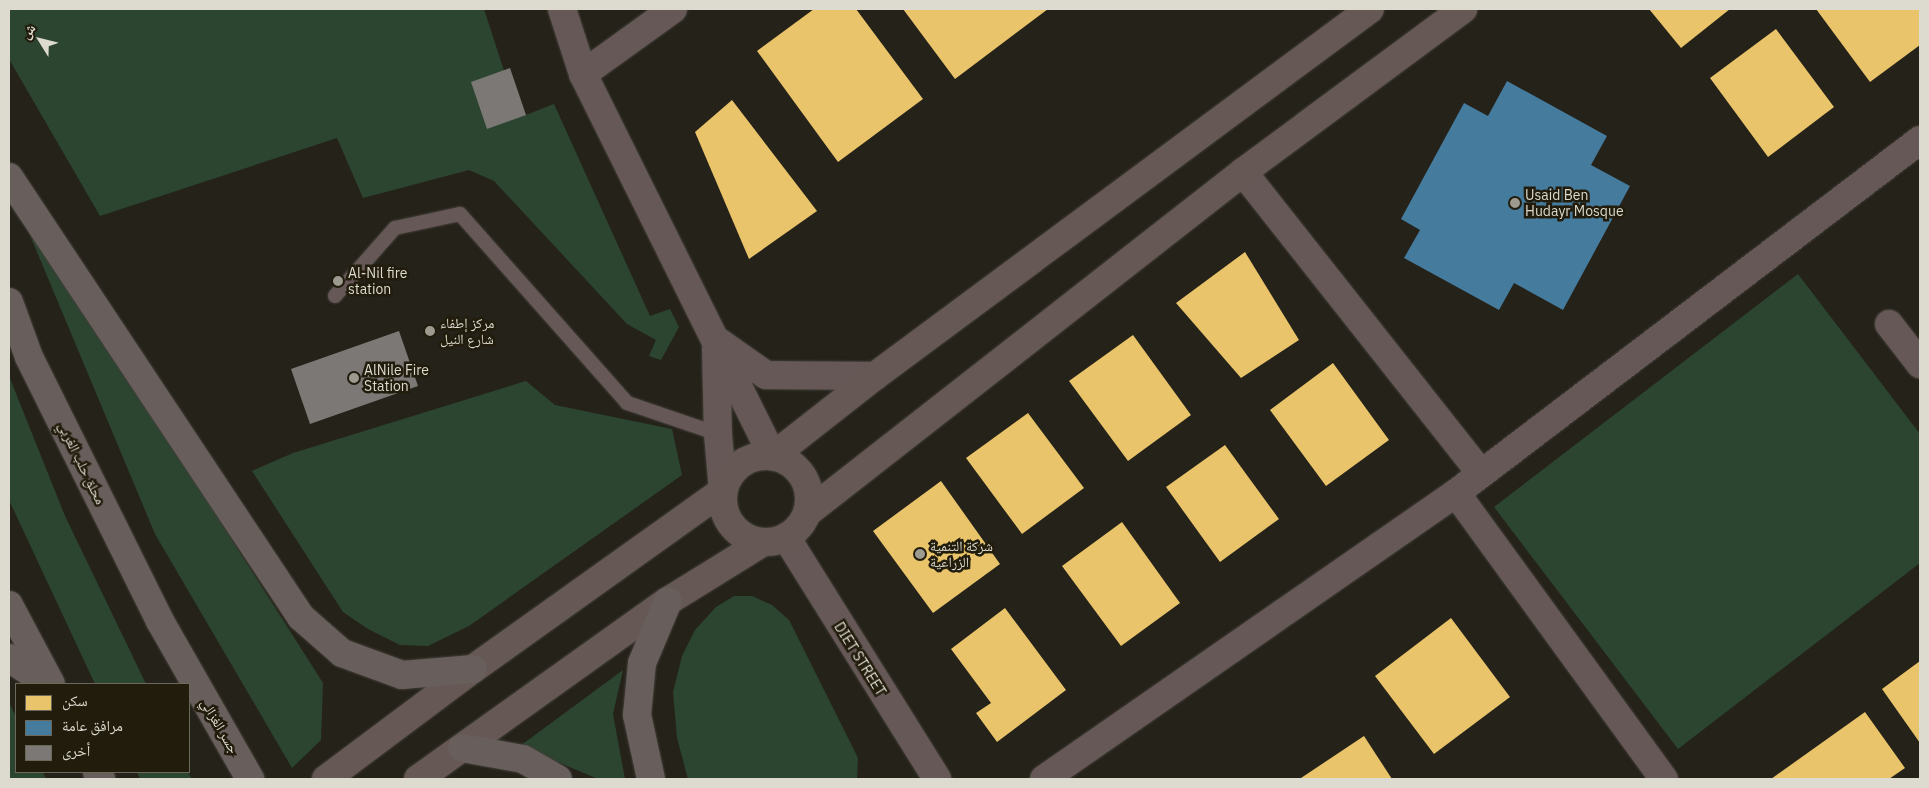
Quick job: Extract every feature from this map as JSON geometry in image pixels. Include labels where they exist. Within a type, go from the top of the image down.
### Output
[{"type":"highway","points":[[9,177],[301,617],[342,653],[402,675],[473,669]]},
{"type":"highway","name":"محلق حلب الغربي","points":[[9,302],[29,357],[160,621]]},
{"type":"highway","points":[[651,779],[638,706],[642,663],[668,601]]},
{"type":"highway","points":[[9,605],[49,683]]},
{"type":"highway","name":"جسر الغزالي","points":[[160,621],[250,779]]},
{"type":"highway","points":[[9,658],[48,683]]},
{"type":"highway","points":[[462,748],[523,759],[558,779]]},
{"type":"main road","points":[[773,456],[875,376],[1370,9]]},
{"type":"main road","points":[[418,779],[668,601],[800,525],[807,513],[1243,172],[1463,9]]},
{"type":"main road","points":[[326,779],[473,669],[723,490],[736,468],[760,456],[773,456],[787,462],[806,484],[809,498],[807,513]]},
{"type":"main road","points":[[723,490],[722,506],[727,520],[736,532],[774,540]]},
{"type":"street","points":[[562,9],[583,74],[773,456]]},
{"type":"street","points":[[583,74],[673,9]]},
{"type":"street","points":[[1044,779],[1456,493],[1920,140]]},
{"type":"street","points":[[1243,172],[1481,473]]},
{"type":"street","points":[[1889,324],[1920,364]]},
{"type":"street","points":[[716,340],[766,375],[875,376]]},
{"type":"street","points":[[716,340],[718,434],[723,490]]},
{"type":"street","points":[[1456,493],[1664,779]]},
{"type":"street","name":"DIET STREET","points":[[774,540],[936,779]]},
{"type":"lane","points":[[335,296],[394,228],[460,214],[627,402],[718,434]]},
{"type":"green space","points":[[9,9],[484,9],[506,77],[526,115],[554,104],[650,316],[670,309],[679,327],[661,360],[649,356],[656,340],[627,324],[494,181],[469,170],[363,198],[337,138],[100,216],[9,59]]},
{"type":"green space","points":[[14,197],[323,683],[321,740],[292,768],[155,534]]},
{"type":"green space","points":[[1798,274],[1920,434],[1920,563],[1678,749],[1494,507]]},
{"type":"green space","points":[[9,376],[65,516],[146,683],[95,683],[9,500]]},
{"type":"green space","points":[[526,381],[555,405],[672,429],[682,475],[469,626],[428,646],[400,645],[368,629],[343,612],[252,471],[293,453]]},
{"type":"green space","points":[[734,596],[752,596],[772,605],[789,620],[858,758],[857,779],[688,779],[677,738],[673,692],[682,656],[695,630],[716,607]]},
{"type":"green space","points":[[623,670],[613,714],[625,779],[598,779],[520,746]]},
{"type":"green space","points":[[9,702],[15,715],[15,773],[43,773],[46,779],[9,779]]},
{"type":"green space","points":[[137,773],[189,773],[192,779],[140,779]]},
{"type":"building: سكن","points":[[814,9],[856,9],[923,99],[838,162],[757,51]]},
{"type":"building: سكن","points":[[903,9],[1048,9],[955,79]]},
{"type":"building: سكن","points":[[1649,9],[1730,9],[1681,48]]},
{"type":"building: سكن","points":[[1816,9],[1920,9],[1920,45],[1870,82]]},
{"type":"building: سكن","points":[[1776,29],[1834,107],[1768,157],[1710,78]]},
{"type":"building: سكن","points":[[732,100],[817,211],[749,259],[695,132]]},
{"type":"building: سكن","points":[[1245,252],[1299,340],[1241,378],[1176,303]]},
{"type":"building: سكن","points":[[1133,335],[1191,415],[1128,461],[1069,381]]},
{"type":"building: سكن","points":[[1333,363],[1389,440],[1326,486],[1270,410]]},
{"type":"building: سكن","points":[[1028,413],[1084,488],[1022,534],[966,458]]},
{"type":"building: سكن","points":[[1225,445],[1279,519],[1220,562],[1166,487]]},
{"type":"building: سكن","points":[[941,481],[1000,564],[933,613],[873,531]]},
{"type":"building: سكن","points":[[1122,522],[1180,603],[1121,646],[1062,566]]},
{"type":"building: سكن","points":[[1005,608],[1066,690],[997,742],[976,713],[991,703],[951,649]]},
{"type":"building: سكن","points":[[1451,618],[1510,697],[1434,754],[1375,676]]},
{"type":"building: سكن","points":[[1920,661],[1920,743],[1882,689]]},
{"type":"building: سكن","points":[[1865,712],[1905,768],[1889,779],[1771,779]]},
{"type":"building: سكن","points":[[1364,736],[1392,779],[1301,778]]},
{"type":"building: مرافق عامة","name":"Usaid Ben Hudayr Mosque","points":[[1507,81],[1607,136],[1591,165],[1630,186],[1563,310],[1514,283],[1499,310],[1404,258],[1420,230],[1401,219],[1464,103],[1488,116]]},
{"type":"building: أخرى","points":[[510,68],[526,115],[487,129],[471,82]]},
{"type":"building: أخرى","name":"AlNile Fire Station","points":[[399,331],[418,386],[310,424],[291,369]]},
{"type":"place","name":"Usaid Ben Hudayr Mosque","points":[[1515,203]]},
{"type":"place","name":"Al-Nil fire station","points":[[338,281]]},
{"type":"place","name":"مركز إطفاء شارع النيل","points":[[430,331]]},
{"type":"place","name":"AlNile Fire Station","points":[[354,378]]},
{"type":"place","name":"شركة التنمية الزراعية","points":[[920,554]]}]
